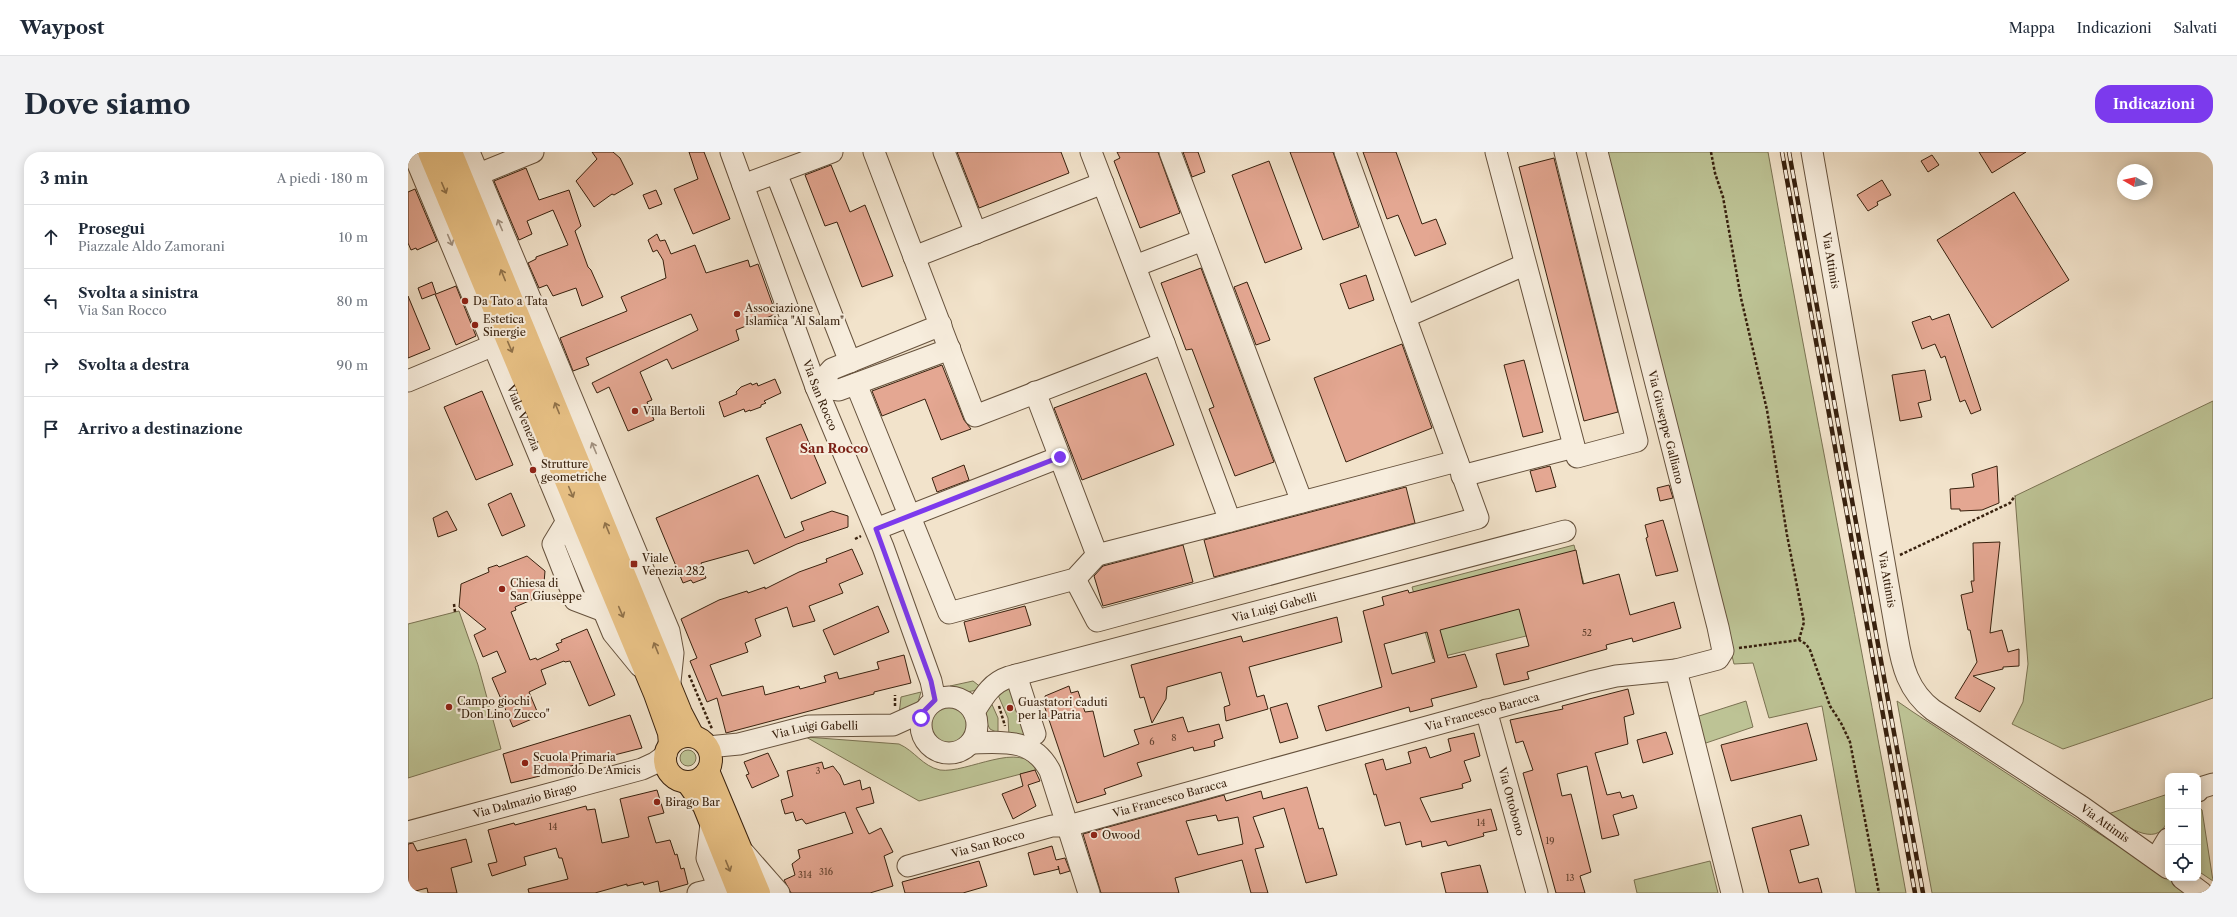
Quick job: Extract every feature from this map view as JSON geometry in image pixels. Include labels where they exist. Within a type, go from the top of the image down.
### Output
[{"type":"main road","name":"Viale Venezia","points":[[429,152],[648,676],[670,733],[668,756]]},
{"type":"main road","points":[[451,152],[670,682],[681,713],[707,750],[738,846],[759,893]]},
{"type":"main road","points":[[680,737],[707,750],[696,780],[687,782],[679,780],[668,756],[680,737]]},
{"type":"main road","points":[[687,782],[701,800],[711,824],[726,891]]},
{"type":"street","name":"Viale Venezia","points":[[413,152],[613,633],[648,676]]},
{"type":"street","points":[[469,152],[669,631],[673,653],[670,682]]},
{"type":"street","points":[[479,174],[533,152]]},
{"type":"street","name":"Via San Rocco","points":[[731,152],[816,387],[876,529],[933,698]]},
{"type":"street","points":[[743,185],[832,152]]},
{"type":"street","points":[[874,152],[975,416],[1164,343]]},
{"type":"street","points":[[944,152],[976,233]]},
{"type":"street","points":[[1091,152],[1230,521]]},
{"type":"street","points":[[1170,152],[1302,502]]},
{"type":"street","points":[[1075,579],[1097,620],[1478,518],[1345,152]]},
{"type":"street","points":[[1496,152],[1524,265],[1577,457],[1638,441],[1565,152]]},
{"type":"street","name":"Via Giuseppe Galliano","points":[[1597,152],[1723,650]]},
{"type":"street","name":"Via Attimis","points":[[1812,152],[1896,636],[1907,677],[1919,698],[1933,710],[2082,807],[2162,864],[2167,845]]},
{"type":"street","points":[[776,173],[850,362]]},
{"type":"street","points":[[914,257],[1103,183]]},
{"type":"street","points":[[1135,266],[1203,240]]},
{"type":"street","points":[[1405,317],[1524,265]]},
{"type":"street","points":[[816,387],[832,370],[941,325]]},
{"type":"street","points":[[408,381],[494,345]]},
{"type":"street","points":[[816,387],[839,390],[950,349]]},
{"type":"street","points":[[856,384],[949,613],[1075,579],[1097,555],[1302,502],[1459,469],[1574,447]]},
{"type":"street","points":[[1035,392],[1097,555]]},
{"type":"street","points":[[876,529],[1060,457]]},
{"type":"street","name":"Via Luigi Gabelli","points":[[972,721],[992,696],[1001,680],[1016,675],[1565,531]]},
{"type":"street","points":[[1723,650],[1718,659],[1676,670],[1732,893]]},
{"type":"street","name":"Via Francesco Baracca","points":[[1068,826],[1486,710],[1616,676],[1676,670]]},
{"type":"street","points":[[1016,675],[1035,734]]},
{"type":"street","points":[[972,721],[961,751],[948,754],[931,748],[925,742],[920,726],[933,698],[957,698],[972,721],[1032,749],[1044,760],[1050,771],[1089,893]]},
{"type":"street","name":"Via Luigi Gabelli","points":[[707,750],[739,744],[809,726],[882,723],[933,698]]},
{"type":"street","name":"Via Ottobono","points":[[1486,710],[1537,893]]},
{"type":"street","name":"Via Luigi Gabelli","points":[[882,723],[925,742]]},
{"type":"street","name":"Via Dalmazio Birago","points":[[408,832],[642,769],[668,756]]},
{"type":"street","points":[[2201,788],[2213,784]]},
{"type":"street","name":"Via San Rocco","points":[[908,866],[1052,826],[1068,826]]},
{"type":"street","points":[[738,846],[779,893]]},
{"type":"street","points":[[2186,881],[2202,893]]},
{"type":"street","points":[[698,893],[726,891]]},
{"type":"path","points":[[1711,152],[1715,173],[1723,196],[1741,298],[1767,410],[1787,535],[1804,622],[1799,640]]},
{"type":"path","points":[[1904,553],[2010,503],[2015,496]]},
{"type":"path","points":[[454,604],[455,612]]},
{"type":"path","points":[[1723,650],[1799,640],[1806,644],[1810,650],[1830,706],[1841,723],[1850,742],[1878,893]]},
{"type":"path","points":[[992,696],[1004,735]]},
{"type":"path","points":[[698,699],[707,750]]},
{"type":"green space","points":[[1607,152],[1768,152],[1906,893],[1856,893],[1822,706],[1769,718],[1753,663],[1734,664]]},
{"type":"green space","points":[[2213,401],[2213,698],[2063,749],[2012,724],[2023,702],[2028,664],[2015,496]]},
{"type":"green space","points":[[1574,545],[1585,588],[1526,636],[1433,659],[1412,587]]},
{"type":"green space","name":"Campo giochi \"Don Lino Zucco\"","points":[[459,611],[478,665],[501,749],[408,778],[408,624]]},
{"type":"green space","points":[[1007,673],[1025,732],[1024,739],[1009,736],[1008,718],[998,695]]},
{"type":"green space","points":[[973,681],[982,688],[962,692],[950,686]]},
{"type":"green space","points":[[921,692],[918,702],[899,715],[901,697]]},
{"type":"green space","points":[[990,700],[998,718],[998,733],[990,729],[984,718]]},
{"type":"green space","points":[[949,701],[958,703],[969,712],[974,726],[972,735],[963,746],[949,751],[940,749],[929,740],[924,726],[926,717],[935,706]]},
{"type":"green space","points":[[1746,701],[1753,727],[1703,744],[1696,717]]},
{"type":"green space","points":[[1897,701],[2165,877],[2165,881],[2172,881],[2190,893],[1932,893]]},
{"type":"green space","points":[[806,737],[899,744],[910,750],[923,762],[940,770],[951,770],[1007,757],[1019,757],[1029,761],[1036,770],[919,801]]},
{"type":"green space","points":[[685,750],[691,750],[696,755],[694,764],[691,766],[685,766],[680,761],[680,755]]},
{"type":"green space","points":[[2165,795],[2165,825],[2162,830],[2155,834],[2139,832],[2108,814]]},
{"type":"green space","points":[[2201,809],[2202,810],[2213,881],[2201,873]]},
{"type":"green space","points":[[1710,861],[1718,893],[1637,893],[1634,880]]},
{"type":"building","points":[[592,152],[613,152],[620,158],[633,184],[614,195],[612,194],[594,207],[576,181],[597,159]]},
{"type":"building","points":[[689,152],[704,152],[730,219],[693,234],[674,189],[698,179]]},
{"type":"building","points":[[957,152],[1061,152],[1069,173],[979,208]]},
{"type":"building","points":[[1117,152],[1158,152],[1180,213],[1140,228],[1114,161],[1120,158]]},
{"type":"building","points":[[1183,152],[1198,152],[1205,172],[1192,177]]},
{"type":"building","points":[[1290,152],[1333,152],[1359,227],[1323,240]]},
{"type":"building","points":[[1363,152],[1396,152],[1422,224],[1436,219],[1446,244],[1415,256],[1398,215],[1387,219]]},
{"type":"building","points":[[1979,152],[2026,152],[1992,173]]},
{"type":"building","points":[[1932,155],[1939,165],[1928,172],[1921,161]]},
{"type":"building","points":[[1554,158],[1618,412],[1584,421],[1519,167]]},
{"type":"building","points":[[1269,161],[1302,249],[1265,263],[1232,175]]},
{"type":"building","points":[[831,165],[850,212],[865,205],[893,276],[862,287],[837,222],[825,226],[805,175]]},
{"type":"building","points":[[526,168],[539,200],[569,190],[581,226],[575,231],[588,267],[591,270],[603,297],[582,306],[576,288],[553,296],[547,285],[539,288],[528,263],[536,259],[536,257],[568,245],[553,210],[527,221],[532,234],[519,240],[494,181]]},
{"type":"building","points":[[1882,180],[1891,195],[1877,202],[1878,205],[1868,211],[1857,195]]},
{"type":"building","points":[[415,189],[437,241],[417,250],[416,248],[411,250],[408,243],[408,192]]},
{"type":"building","points":[[656,190],[662,204],[649,209],[643,195]]},
{"type":"building","points":[[2014,192],[2069,280],[1992,328],[1937,240]]},
{"type":"building","points":[[657,234],[660,241],[665,240],[671,254],[695,245],[706,273],[748,260],[750,267],[758,264],[776,314],[736,330],[739,340],[672,369],[667,359],[640,372],[652,400],[647,402],[654,420],[628,431],[609,387],[597,393],[592,383],[698,330],[691,314],[586,358],[589,365],[573,371],[560,338],[627,311],[621,297],[666,278],[663,260],[657,250],[653,252],[648,240]]},
{"type":"building","points":[[1201,268],[1274,462],[1235,476],[1209,409],[1214,407],[1192,349],[1186,350],[1161,283]]},
{"type":"building","points":[[1366,275],[1374,300],[1349,309],[1340,284]]},
{"type":"building","points":[[432,282],[436,294],[456,286],[476,336],[456,345],[435,294],[422,299],[418,288]]},
{"type":"building","points":[[1247,282],[1270,340],[1256,345],[1234,287]]},
{"type":"building","points":[[408,296],[430,349],[408,358]]},
{"type":"building","points":[[1949,314],[1981,410],[1971,414],[1965,400],[1960,402],[1945,356],[1941,358],[1935,344],[1922,349],[1912,322],[1930,316],[1932,320]]},
{"type":"building","points":[[1402,344],[1432,428],[1346,462],[1314,378]]},
{"type":"building","points":[[1524,360],[1543,432],[1523,437],[1504,365]]},
{"type":"building","points":[[942,365],[964,420],[971,429],[941,440],[925,399],[882,416],[872,391]]},
{"type":"building","points":[[1925,370],[1931,400],[1918,403],[1922,417],[1900,421],[1892,375]]},
{"type":"building","points":[[1146,373],[1174,445],[1082,480],[1054,408]]},
{"type":"building","points":[[775,379],[781,393],[764,401],[766,403],[761,405],[761,407],[745,412],[744,409],[724,417],[719,402],[737,394],[736,392],[741,387],[751,383],[752,385],[757,383],[758,386]]},
{"type":"building","points":[[482,391],[513,465],[476,480],[444,407]]},
{"type":"building","points":[[801,424],[826,483],[791,499],[766,438]]},
{"type":"building","points":[[964,465],[969,480],[937,492],[932,478]]},
{"type":"building","points":[[1550,466],[1556,487],[1536,492],[1530,471]]},
{"type":"building","points":[[1997,466],[1999,503],[1982,510],[1960,511],[1960,509],[1951,509],[1950,489],[1974,487],[1972,474]]},
{"type":"building","points":[[758,475],[785,538],[804,530],[801,522],[832,511],[848,516],[848,527],[797,544],[754,564],[748,550],[701,563],[706,578],[693,583],[691,580],[683,583],[656,518]]},
{"type":"building","points":[[1669,485],[1673,498],[1660,501],[1657,488]]},
{"type":"building","points":[[1406,487],[1415,523],[1214,577],[1204,540]]},
{"type":"building","points":[[511,493],[525,526],[502,536],[488,504]]},
{"type":"building","points":[[447,511],[457,530],[438,537],[433,518]]},
{"type":"building","points":[[1663,520],[1678,571],[1656,576],[1646,538],[1648,537],[1645,525]]},
{"type":"building","points":[[2000,542],[1990,633],[2002,630],[2008,652],[2019,649],[2019,666],[2003,667],[2003,669],[1973,676],[1995,688],[1980,712],[1955,698],[1977,662],[1970,630],[1968,630],[1961,595],[1973,592],[1971,581],[1974,581],[1973,543]]},
{"type":"building","points":[[1183,545],[1193,582],[1103,606],[1094,576],[1103,566]]},
{"type":"building","points":[[852,549],[863,574],[839,584],[843,593],[809,606],[815,621],[793,627],[787,607],[755,619],[761,636],[745,643],[748,652],[710,665],[722,696],[763,686],[765,695],[799,686],[800,689],[826,682],[824,676],[837,672],[839,679],[879,669],[877,662],[904,655],[911,683],[726,733],[717,698],[707,702],[690,661],[697,658],[681,619],[719,600],[747,591],[748,593],[765,587],[765,589],[799,572],[827,562],[826,559]]},
{"type":"building","points":[[1576,550],[1583,584],[1619,574],[1630,615],[1674,602],[1681,628],[1633,642],[1632,638],[1606,645],[1607,649],[1527,672],[1529,679],[1504,685],[1496,654],[1529,646],[1519,609],[1440,630],[1448,658],[1465,654],[1477,687],[1431,699],[1433,706],[1410,712],[1409,707],[1326,731],[1318,706],[1382,687],[1363,611],[1384,605],[1382,597],[1408,590],[1409,593]],"holes":[[[1427,632],[1435,662],[1392,674],[1384,644]]]},
{"type":"building","points":[[527,556],[545,571],[543,595],[515,607],[516,610],[511,612],[530,660],[536,658],[537,660],[559,650],[556,644],[562,642],[561,640],[587,629],[615,695],[589,706],[570,661],[564,661],[541,670],[546,684],[529,692],[539,716],[513,727],[492,678],[506,672],[497,651],[483,657],[474,635],[486,629],[459,607],[461,584],[489,572],[488,568],[497,565],[499,567]]},
{"type":"building","points":[[878,606],[889,632],[834,655],[823,630]]},
{"type":"building","points":[[1025,606],[1031,625],[969,642],[964,622]]},
{"type":"building","points":[[1337,617],[1342,642],[1249,667],[1257,697],[1264,695],[1268,709],[1226,721],[1224,707],[1230,705],[1221,672],[1167,687],[1166,699],[1152,723],[1144,697],[1140,698],[1131,665],[1241,636],[1243,642]]},
{"type":"building","points":[[1069,686],[1071,693],[1078,691],[1085,712],[1093,711],[1104,757],[1139,744],[1134,730],[1183,717],[1188,732],[1219,724],[1223,738],[1214,741],[1215,746],[1194,751],[1193,747],[1137,763],[1142,776],[1104,789],[1106,794],[1077,803],[1043,702],[1046,701],[1045,696]]},
{"type":"building","points":[[1628,689],[1634,714],[1624,717],[1628,744],[1595,753],[1607,795],[1620,792],[1622,798],[1633,795],[1637,808],[1613,815],[1619,835],[1602,839],[1587,766],[1557,774],[1562,796],[1571,794],[1591,872],[1580,876],[1585,893],[1556,893],[1523,773],[1533,770],[1523,741],[1516,743],[1510,720],[1563,709],[1562,706]]},
{"type":"building","points":[[1287,703],[1298,738],[1280,743],[1270,708]]},
{"type":"building","name":"Scuola Primaria Edmondo De Amicis","points":[[630,715],[642,748],[539,774],[540,776],[511,783],[503,754]]},
{"type":"building","points":[[1807,723],[1817,760],[1731,781],[1721,745]]},
{"type":"building","points":[[1666,732],[1673,754],[1643,763],[1637,740]]},
{"type":"building","points":[[1474,733],[1480,756],[1464,761],[1471,781],[1462,784],[1463,788],[1420,798],[1431,822],[1491,809],[1497,830],[1483,833],[1484,836],[1448,846],[1446,841],[1422,847],[1421,841],[1406,845],[1400,822],[1385,826],[1376,794],[1374,795],[1365,764],[1383,759],[1386,770],[1411,763],[1408,752],[1426,747],[1430,758],[1451,751],[1448,739]]},
{"type":"building","points":[[768,753],[779,776],[752,788],[746,775],[749,774],[744,762]]},
{"type":"building","points":[[822,762],[824,769],[833,766],[840,775],[844,785],[860,780],[862,790],[870,787],[874,803],[856,808],[869,834],[881,828],[893,852],[884,856],[893,886],[870,893],[791,893],[784,880],[795,875],[792,864],[800,858],[798,850],[853,833],[845,812],[806,824],[802,819],[796,821],[793,812],[785,814],[781,800],[793,796],[787,771]]},
{"type":"building","points":[[1035,770],[1040,781],[1028,785],[1036,806],[1013,819],[1002,794],[1023,786],[1020,774]]},
{"type":"building","points":[[1307,787],[1319,829],[1323,828],[1337,875],[1306,883],[1284,808],[1253,817],[1264,847],[1255,849],[1268,893],[1251,893],[1242,860],[1175,878],[1179,893],[1101,893],[1083,834],[1224,795],[1226,801],[1261,791],[1263,799]],"holes":[[[1216,815],[1218,821],[1238,817],[1243,844],[1198,855],[1186,821]]]},
{"type":"building","points":[[657,790],[664,813],[648,817],[656,843],[670,840],[675,855],[677,854],[681,869],[684,868],[688,884],[660,892],[658,881],[644,885],[643,882],[627,886],[627,884],[595,893],[529,893],[528,889],[568,879],[562,858],[559,858],[556,848],[524,857],[526,865],[492,876],[488,864],[497,862],[488,830],[514,823],[515,825],[586,806],[587,810],[595,809],[602,843],[629,837],[620,799]]},
{"type":"building","points":[[1801,815],[1809,845],[1790,850],[1799,883],[1818,878],[1822,893],[1769,893],[1752,828]]},
{"type":"building","points":[[466,839],[472,862],[451,868],[457,893],[428,893],[427,888],[408,893],[408,844],[413,843],[417,851]]},
{"type":"building","points":[[1052,846],[1056,860],[1065,858],[1070,871],[1060,874],[1059,869],[1034,875],[1028,853]]},
{"type":"building","points":[[979,861],[987,886],[963,893],[905,893],[902,882]]},
{"type":"building","points":[[1480,865],[1488,893],[1446,893],[1441,873]]},
{"type":"railway","points":[[1782,152],[1915,893]]},
{"type":"railway","points":[[1789,152],[1923,893]]},
{"type":"place","name":"Da Tato a Tata","points":[[465,301]]},
{"type":"place","name":"Associazione Islamica \"Al Salam\"","points":[[737,314]]},
{"type":"place","name":"Estetica Sinergie","points":[[475,325]]},
{"type":"place","name":"Villa Bertoli","points":[[635,411]]},
{"type":"place","name":"Strutture geometriche","points":[[533,470]]},
{"type":"place","name":"Viale Venezia 282","points":[[634,564]]},
{"type":"place","name":"Chiesa di San Giuseppe","points":[[502,589]]},
{"type":"place","name":"Campo giochi \"Don Lino Zucco\"","points":[[449,707]]},
{"type":"place","name":"Guastatori caduti per la Patria","points":[[1010,708]]},
{"type":"place","name":"Scuola Primaria Edmondo De Amicis","points":[[525,763]]},
{"type":"place","name":"Birago Bar","points":[[657,802]]},
{"type":"place","name":"Owood","points":[[1094,835]]},
{"type":"district","name":"San Rocco","points":[[834,448]]},
{"type":"route","points":[[921,718],[924,711],[935,700],[931,681],[876,529],[1060,457]]}]
